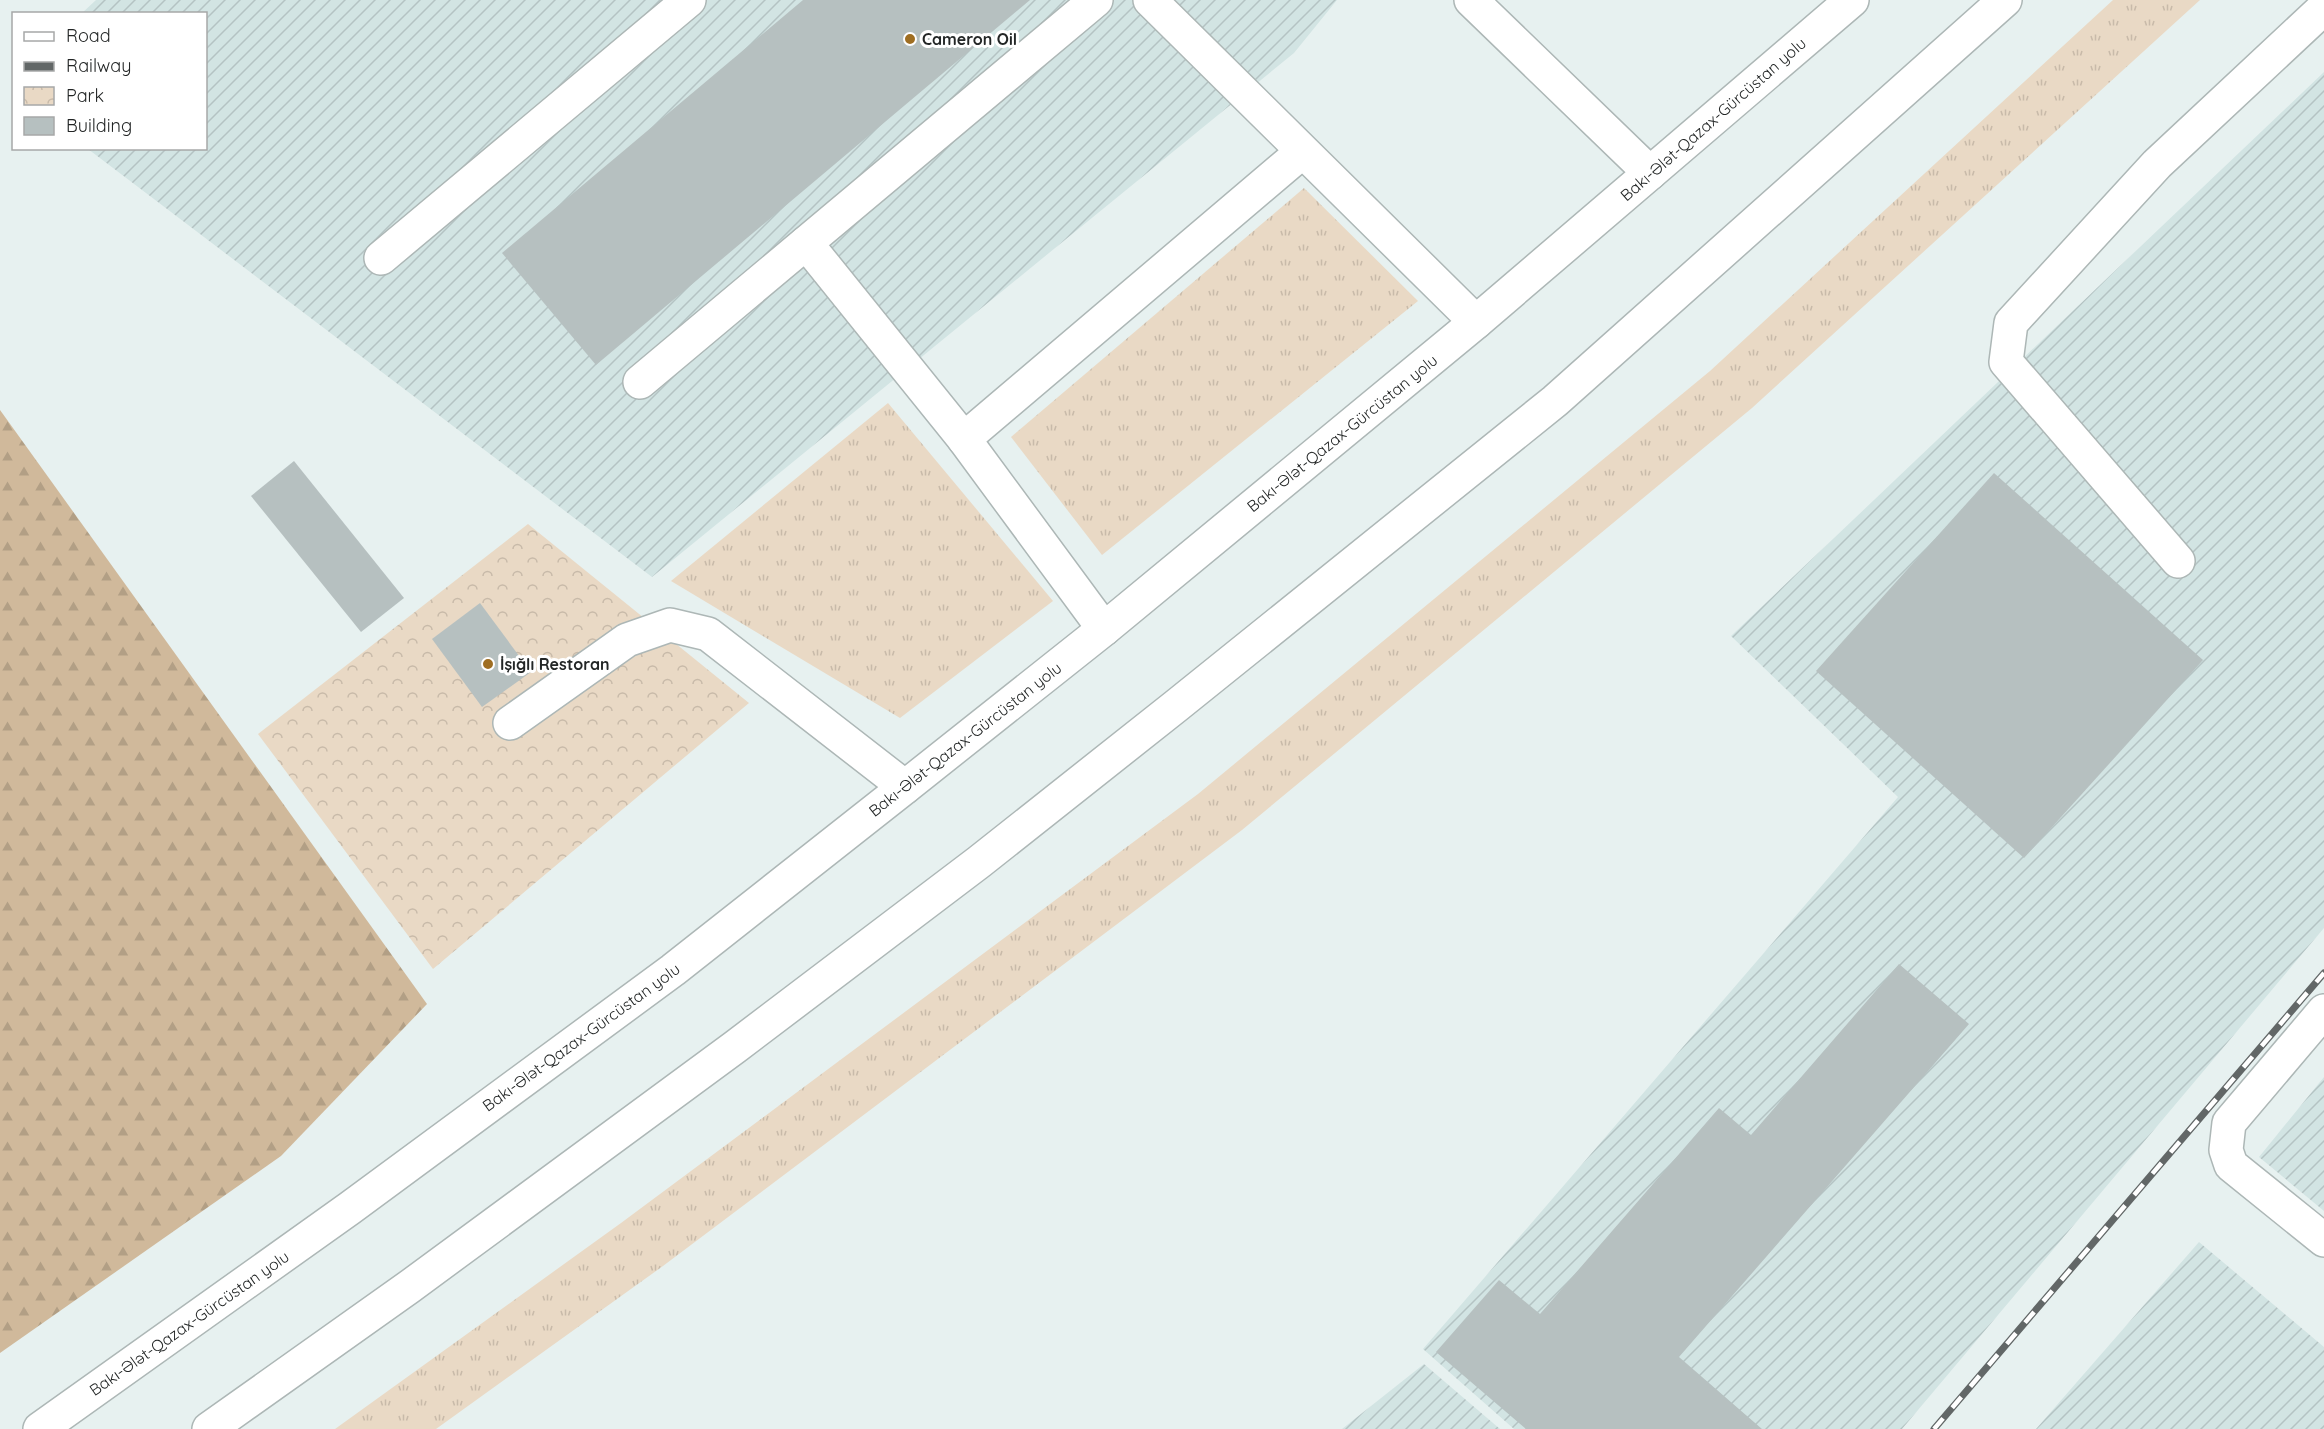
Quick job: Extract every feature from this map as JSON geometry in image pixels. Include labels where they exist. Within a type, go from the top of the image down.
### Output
[{"type":"main road","points":[[381,258],[689,0]]},
{"type":"main road","points":[[640,381],[1096,0]]},
{"type":"main road","points":[[1150,0],[1476,322]]},
{"type":"main road","points":[[1471,0],[1650,173]]},
{"type":"main road","name":"Bakı-Ələt-Qazax-Gürcüstan yolu","points":[[40,1429],[351,1208],[673,970],[1104,629],[1476,322],[1852,0]]},
{"type":"main road","points":[[209,1429],[409,1287],[744,1040],[979,862],[1176,706],[1555,401],[2005,0]]},
{"type":"main road","points":[[2178,561],[2007,362],[2011,324],[2157,164],[2324,8]]},
{"type":"main road","points":[[964,440],[1302,152]]},
{"type":"main road","points":[[806,243],[964,440],[1104,629]]},
{"type":"main road","points":[[510,723],[627,640],[670,625],[708,634],[905,787]]},
{"type":"main road","points":[[2324,1011],[2229,1123],[2226,1150],[2232,1166],[2324,1240]]},
{"type":"shaded area","points":[[96,0],[1337,0],[1294,53],[652,577],[89,150],[207,150],[207,12],[83,12]]},
{"type":"shaded area","points":[[2324,72],[2324,928],[1902,1429],[1514,1429],[1423,1349],[1898,797],[1731,636]]},
{"type":"shaded area","points":[[2324,1077],[2324,1211],[2259,1157]]},
{"type":"shaded area","points":[[2199,1242],[2324,1347],[2324,1429],[2036,1429]]},
{"type":"shaded area","points":[[1424,1364],[1500,1429],[1342,1429]]},
{"type":"green space","points":[[2113,0],[2200,0],[1752,408],[1242,830],[663,1266],[436,1429],[335,1429],[621,1223],[1198,794],[1710,371]]},
{"type":"green space","points":[[1304,188],[1418,301],[1102,555],[1011,437]]},
{"type":"green space","points":[[888,403],[1053,601],[900,718],[671,581]]},
{"type":"green space","points":[[0,410],[427,1004],[281,1156],[0,1353]]},
{"type":"green space","points":[[528,524],[749,703],[433,969],[258,734]]},
{"type":"building","points":[[803,0],[1030,0],[596,365],[502,253]]},
{"type":"building","points":[[294,461],[404,598],[361,632],[251,496]]},
{"type":"building","points":[[1994,473],[2203,660],[2024,858],[1816,671]]},
{"type":"building","points":[[480,603],[531,672],[482,707],[432,639]]},
{"type":"building","points":[[1899,964],[1969,1024],[1679,1357],[1762,1429],[1526,1429],[1436,1352],[1499,1280],[1540,1314],[1719,1108],[1751,1135]]},
{"type":"railway","points":[[1934,1429],[2324,973]]},
{"type":"place","name":"Cameron Oil","points":[[910,39]]},
{"type":"place","name":"İşığlı Restoran","points":[[488,664]]}]
